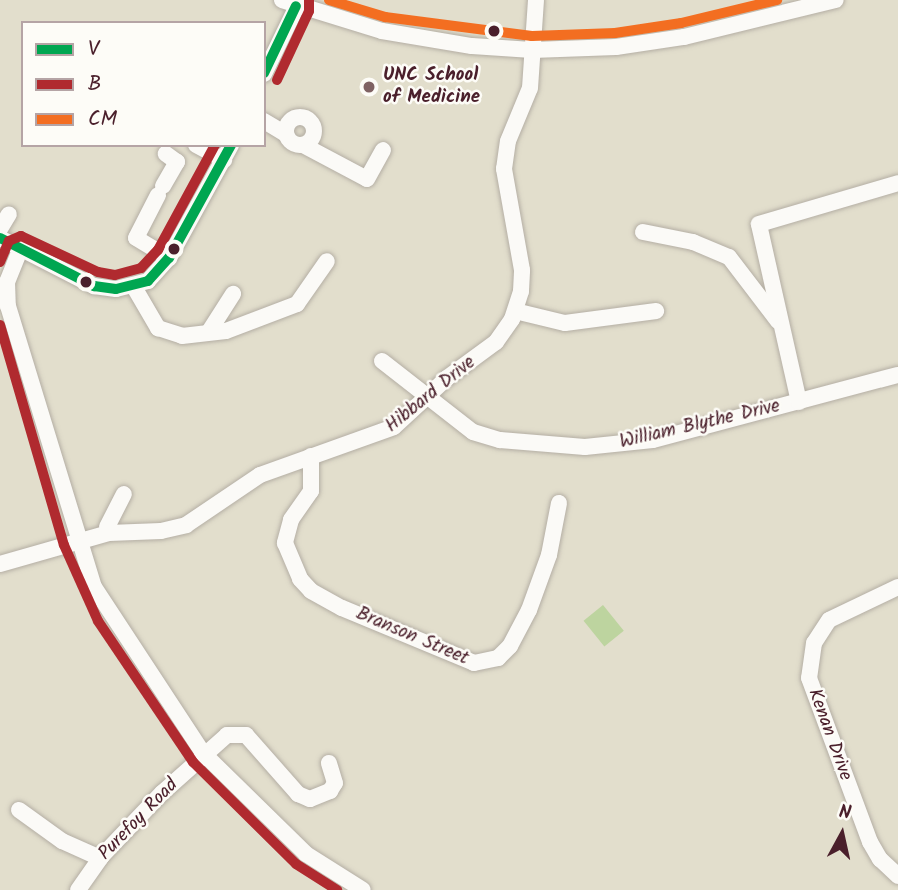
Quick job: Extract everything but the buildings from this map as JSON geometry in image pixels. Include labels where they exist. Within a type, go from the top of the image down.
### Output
[{"type":"street","name":"Hibbard Drive","points":[[0,564],[77,541],[186,525],[247,482],[311,456],[383,433],[496,342],[515,311],[522,270],[504,169],[508,142],[530,88],[536,0]]},
{"type":"street","points":[[266,70],[293,2],[349,23],[429,40],[532,50],[616,47],[684,37],[836,0]]},
{"type":"street","points":[[286,134],[289,122],[305,119],[314,131],[303,145]]},
{"type":"street","points":[[266,122],[286,134],[292,143],[303,145],[367,179],[383,150]]},
{"type":"street","points":[[0,238],[94,286],[134,287],[148,281],[169,258],[228,153],[204,147]]},
{"type":"street","points":[[166,154],[177,162],[136,238],[169,258]]},
{"type":"street","points":[[799,402],[778,321],[759,224],[898,183]]},
{"type":"street","points":[[0,229],[9,214]]},
{"type":"street","points":[[643,232],[693,242],[729,257],[778,321]]},
{"type":"street","points":[[20,250],[6,271],[8,306],[77,541],[110,614],[203,753],[306,854],[363,890]]},
{"type":"street","points":[[134,287],[158,328],[182,335],[211,330],[226,331],[297,304],[327,261]]},
{"type":"street","points":[[211,330],[233,294]]},
{"type":"street","points":[[515,311],[565,323],[656,311]]},
{"type":"street","name":"William Blythe Drive","points":[[382,361],[482,436],[585,447],[653,440],[898,375]]},
{"type":"street","name":"Branson Street","points":[[311,456],[312,491],[291,520],[285,543],[300,579],[311,591],[342,608],[474,663],[498,658],[523,622],[549,555],[559,503]]},
{"type":"street","points":[[107,527],[124,494]]},
{"type":"street","name":"Kenan Drive","points":[[898,587],[829,620],[814,643],[808,678],[870,842],[880,859],[898,876]]},
{"type":"street","name":"Purefoy Road","points":[[78,890],[100,859],[203,753],[227,736],[246,735],[298,794],[310,799],[330,792],[335,783],[329,762]]},
{"type":"street","points":[[19,810],[62,841],[100,859]]},
{"type":"green space","points":[[603,605],[624,631],[604,646],[584,621]]},
{"type":"transit line","name":"B","points":[[277,80],[309,11],[309,0]]},
{"type":"transit line","name":"CM","points":[[329,0],[385,17],[532,36],[615,33],[681,23],[777,0]]},
{"type":"transit line","name":"V","points":[[266,69],[296,6]]},
{"type":"transit line","name":"B","points":[[0,262],[9,241],[21,236],[98,272],[115,275],[141,268],[158,250],[214,147]]},
{"type":"transit line","name":"V","points":[[0,238],[94,286],[116,289],[148,281],[169,258],[230,147]]},
{"type":"transit line","name":"B","points":[[0,325],[64,545],[98,621],[193,762],[296,864],[337,890]]},
{"type":"place","name":"UNC School of Medicine","points":[[369,87]]}]
